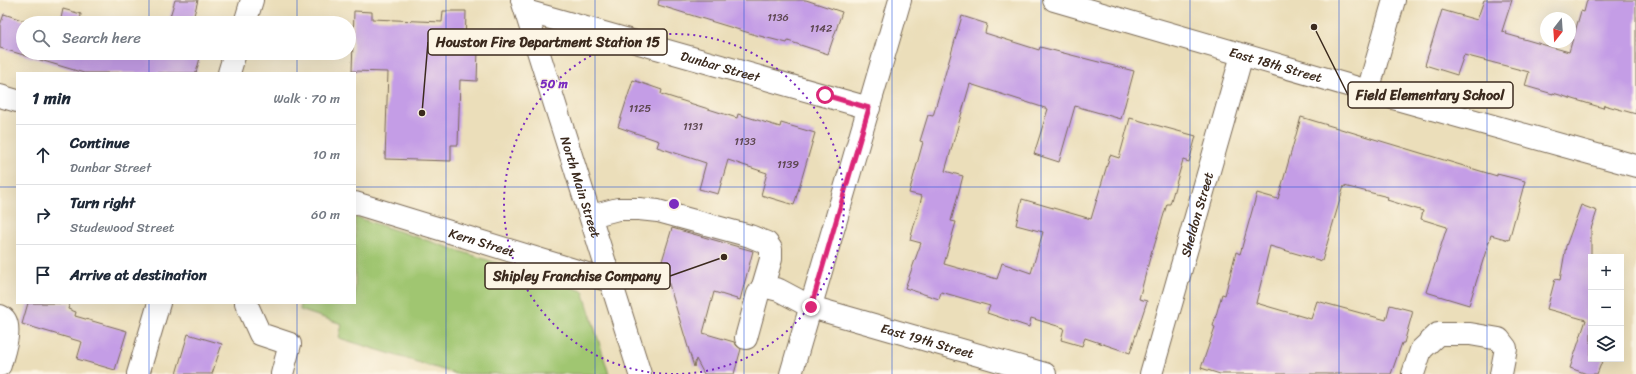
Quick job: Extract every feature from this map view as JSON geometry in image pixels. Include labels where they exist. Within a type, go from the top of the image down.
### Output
[{"type":"street","points":[[246,16],[252,0]]},
{"type":"street","points":[[791,374],[900,0]]},
{"type":"street","name":"East 18th Street","points":[[1054,0],[1368,91],[1636,166]]},
{"type":"street","points":[[1368,91],[1394,0]]},
{"type":"street","name":"Dunbar Street","points":[[524,5],[869,108]]},
{"type":"street","name":"North Main Street","points":[[524,5],[640,374]]},
{"type":"street","name":"Sheldon Street","points":[[1151,374],[1242,55]]},
{"type":"street","points":[[229,72],[233,60]]},
{"type":"street","points":[[0,96],[16,101]]},
{"type":"street","name":"Kern Street","points":[[356,203],[610,281]]},
{"type":"street","points":[[591,216],[618,209],[658,211],[750,236],[767,243],[771,249],[771,259],[763,286],[758,294],[746,338]]},
{"type":"street","name":"East 19th Street","points":[[763,286],[779,290],[811,307],[1045,374]]},
{"type":"street","points":[[138,374],[159,304]]},
{"type":"street","points":[[246,304],[260,334],[290,344],[282,374]]},
{"type":"street","points":[[0,316],[7,322],[8,332],[0,365]]},
{"type":"street","points":[[1413,374],[1421,350],[1438,334],[1470,334],[1499,339],[1506,348],[1501,374]]},
{"type":"green space","points":[[356,217],[583,291],[609,374],[456,374],[339,338],[342,324],[300,310],[301,304],[356,304]]},
{"type":"building","points":[[175,0],[198,0],[194,16],[170,16]]},
{"type":"building","points":[[659,0],[806,0],[842,12],[828,54],[788,41],[787,43],[756,35],[658,5]]},
{"type":"building","points":[[1484,0],[1512,0],[1502,31],[1507,32],[1506,34],[1540,44],[1540,48],[1555,48],[1569,52],[1570,48],[1576,48],[1576,28],[1581,11],[1584,12],[1587,0],[1636,0],[1636,114],[1604,105],[1603,108],[1525,86],[1529,72],[1464,55],[1457,75],[1425,65],[1442,10],[1477,20]]},
{"type":"building","points":[[63,9],[81,14],[81,16],[62,16]]},
{"type":"building","points":[[354,11],[372,12],[372,19],[442,22],[443,11],[466,11],[465,49],[478,49],[477,81],[460,80],[458,145],[451,145],[451,161],[385,159],[388,72],[352,71],[352,60],[356,60],[356,16],[354,16]]},
{"type":"building","points":[[4,14],[16,18],[16,53],[0,48],[0,25]]},
{"type":"building","points":[[962,16],[987,24],[985,33],[1039,50],[1040,47],[1134,71],[1121,119],[1075,106],[1059,162],[1034,154],[1048,109],[970,84],[945,171],[963,176],[951,221],[956,222],[944,264],[997,279],[1002,263],[1031,273],[1043,232],[1016,225],[1022,199],[1091,219],[1110,155],[1119,158],[1130,118],[1196,136],[1189,162],[1183,160],[1170,204],[1167,204],[1152,250],[1139,299],[1147,301],[1130,353],[1085,338],[1082,346],[1061,340],[1064,328],[1031,318],[1029,327],[987,313],[990,306],[941,292],[939,299],[905,288],[921,243],[910,240],[922,196],[909,193],[923,142],[920,141],[928,115],[933,116]]},
{"type":"building","points":[[40,60],[199,60],[196,72],[81,72]]},
{"type":"building","points":[[633,80],[662,90],[661,94],[737,118],[738,114],[780,127],[781,123],[815,133],[794,205],[761,195],[767,173],[728,160],[718,194],[699,189],[706,163],[657,147],[659,141],[618,127]]},
{"type":"building","points":[[1301,117],[1497,176],[1497,174],[1525,181],[1509,240],[1491,235],[1469,305],[1426,292],[1447,227],[1421,219],[1423,211],[1387,200],[1388,197],[1344,186],[1322,261],[1270,246],[1256,303],[1311,319],[1317,301],[1386,320],[1390,305],[1413,311],[1404,343],[1402,343],[1391,374],[1220,374],[1201,368],[1215,327],[1213,326],[1222,294],[1225,295],[1236,252],[1240,254],[1257,193],[1278,199]]},
{"type":"building","points":[[1581,205],[1597,211],[1591,229],[1591,254],[1588,254],[1588,362],[1602,362],[1597,374],[1587,374],[1570,368],[1586,320],[1547,309],[1555,279],[1560,280],[1566,246]]},
{"type":"building","points":[[672,228],[753,251],[740,300],[714,292],[703,333],[734,342],[741,349],[734,374],[704,374],[696,359],[694,367],[662,261]]},
{"type":"building","points":[[28,304],[70,304],[68,309],[76,312],[75,316],[127,331],[115,370],[77,359],[82,342],[22,324]]},
{"type":"building","points":[[188,334],[222,344],[212,374],[176,374]]},
{"type":"place","name":"Field Elementary School","points":[[1314,27]]},
{"type":"place","name":"Houston Fire Department Station 15","points":[[422,113]]},
{"type":"place","name":"Shipley Franchise Company","points":[[724,257]]},
{"type":"route","points":[[811,307],[869,108],[825,95]]}]
